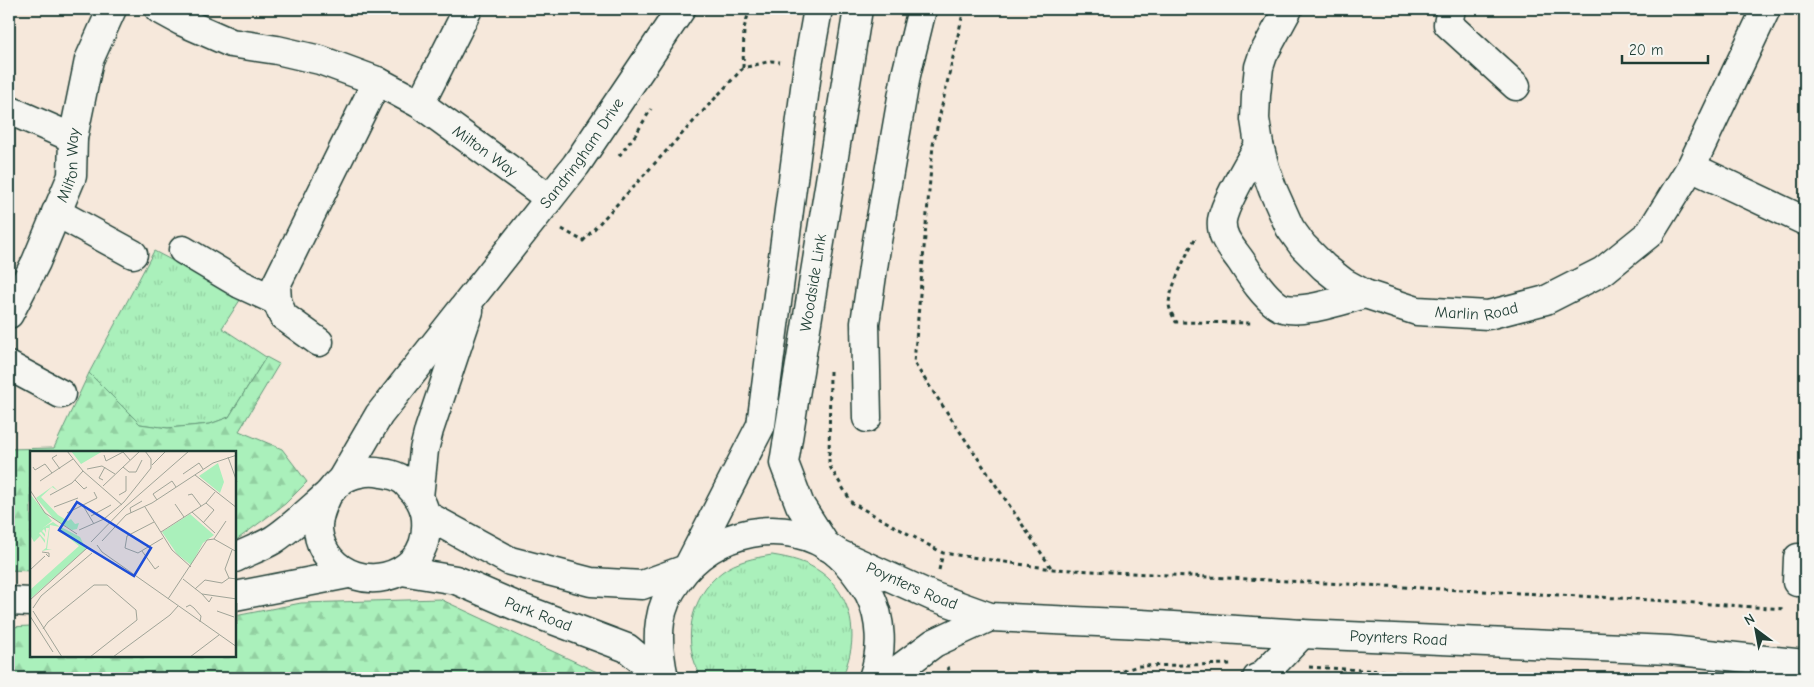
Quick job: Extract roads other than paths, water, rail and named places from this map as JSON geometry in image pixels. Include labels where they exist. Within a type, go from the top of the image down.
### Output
[{"type":"street","name":"Milton Way","points":[[9,314],[36,262],[72,176],[73,138],[89,60],[112,9]]},
{"type":"street","name":"Milton Way","points":[[159,9],[231,43],[277,50],[320,60],[377,81],[420,104],[549,198]]},
{"type":"street","points":[[420,104],[468,9]]},
{"type":"street","name":"Sandringham Drive","points":[[334,488],[379,415],[576,165],[681,9]]},
{"type":"street","name":"Woodside Link","points":[[688,566],[761,425],[808,65],[818,9]]},
{"type":"street","name":"Woodside Link","points":[[832,549],[800,505],[784,463],[858,9]]},
{"type":"street","points":[[867,418],[865,323],[877,241],[906,75],[922,9]]},
{"type":"street","name":"Marlin Road","points":[[1288,9],[1263,55],[1259,67],[1255,119],[1259,145],[1273,190],[1290,228],[1303,246],[1324,267],[1343,282],[1365,294],[1417,311],[1488,314],[1546,300],[1604,271],[1650,233],[1691,166],[1766,9]]},
{"type":"street","points":[[1451,9],[1448,24],[1516,86]]},
{"type":"street","points":[[319,342],[283,316],[277,301],[276,285],[377,81]]},
{"type":"street","points":[[9,110],[73,138]]},
{"type":"street","points":[[1259,145],[1228,204],[1222,220],[1223,236],[1260,289],[1277,306],[1288,310],[1303,309],[1365,294]]},
{"type":"street","points":[[1691,166],[1805,221]]},
{"type":"street","points":[[56,212],[133,254]]},
{"type":"street","points":[[183,250],[240,284],[277,301]]},
{"type":"street","name":"Sandringham Drive","points":[[422,506],[424,450],[429,430],[476,293]]},
{"type":"street","points":[[9,366],[61,394]]},
{"type":"street","points":[[236,558],[274,539],[334,488],[356,474],[374,471],[392,474],[407,484],[422,506],[510,560],[591,582],[642,585],[688,566]]},
{"type":"street","points":[[334,488],[320,511],[318,530],[323,548],[333,563],[348,574],[366,579],[385,578],[402,571],[414,560],[423,546],[426,531],[422,506]]},
{"type":"street","name":"Poynters Road","points":[[688,566],[714,546],[741,534],[770,530],[799,534],[932,596],[990,616],[1302,634],[1669,650],[1805,664]]},
{"type":"street","points":[[832,549],[859,575],[874,603],[880,634],[878,666],[873,678]]},
{"type":"street","points":[[664,678],[658,651],[660,621],[669,593],[688,566]]},
{"type":"street","name":"Park Road","points":[[402,571],[456,580],[516,606],[627,648],[664,678]]},
{"type":"street","points":[[236,596],[348,574]]},
{"type":"street","points":[[9,601],[30,602]]},
{"type":"street","name":"Poynters Road","points":[[887,678],[934,643],[990,616]]},
{"type":"street","points":[[1249,671],[1261,677],[1302,634]]}]
